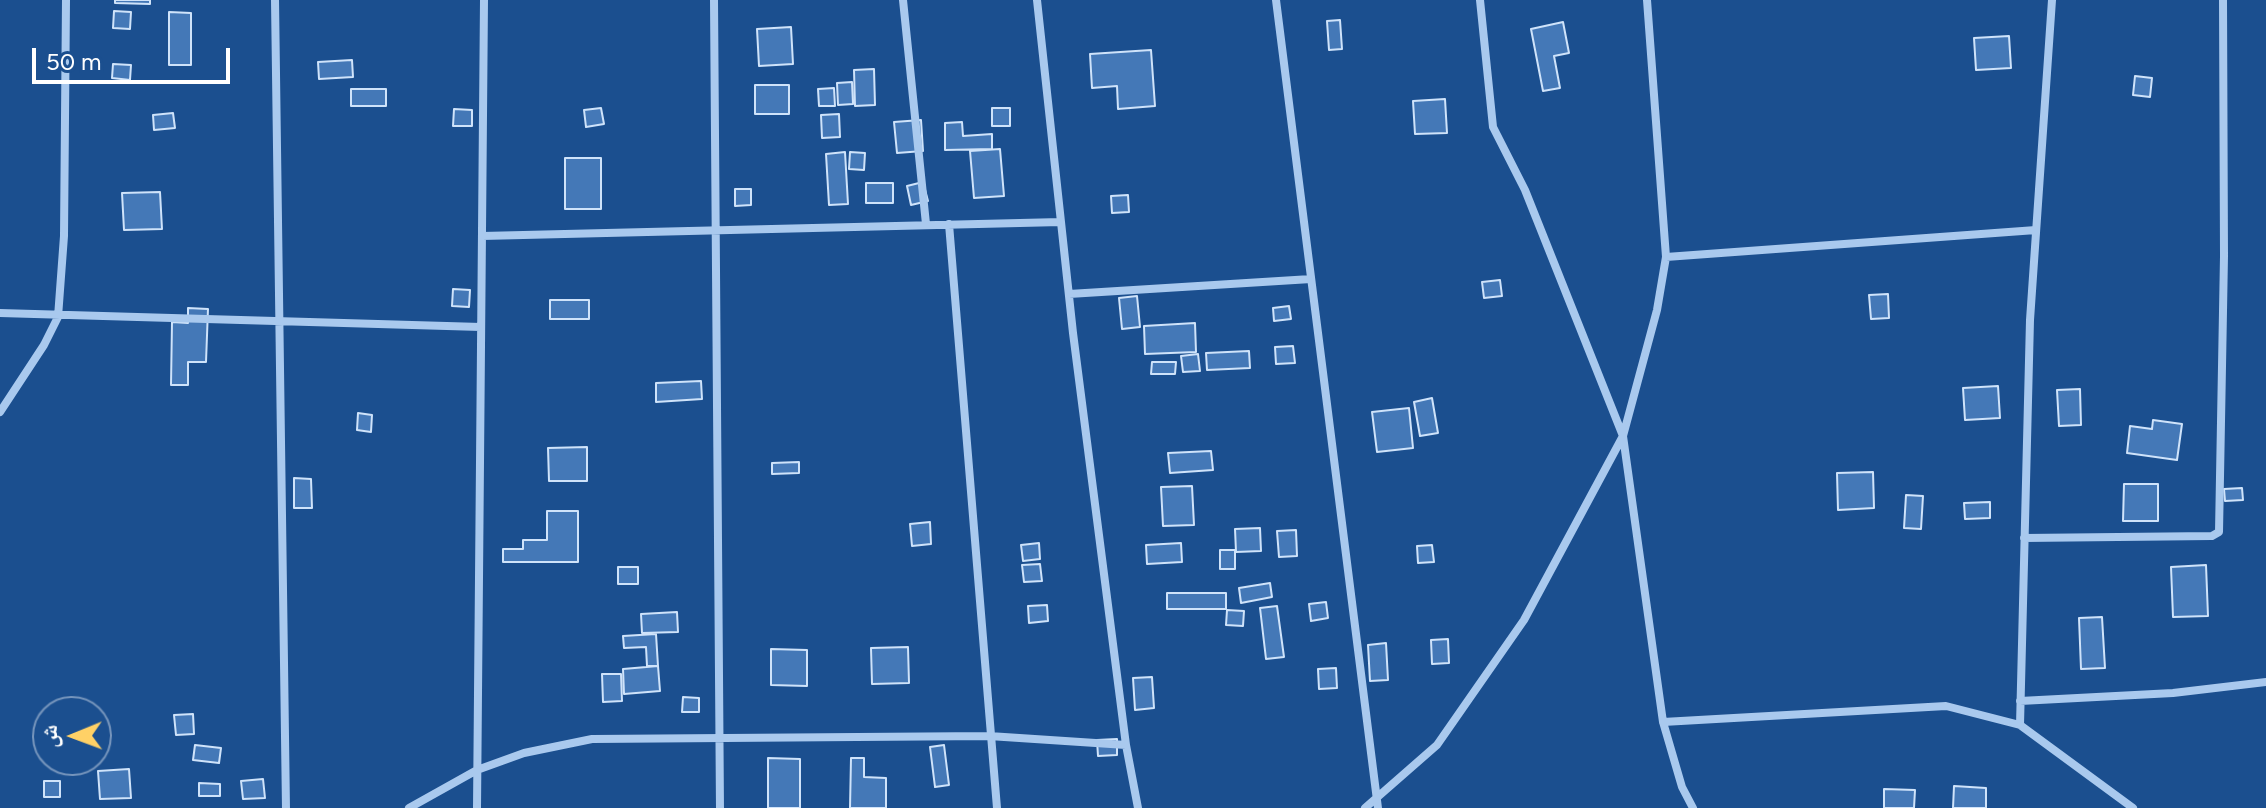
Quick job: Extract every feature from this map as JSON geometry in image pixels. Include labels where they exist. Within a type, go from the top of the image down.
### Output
[{"type":"street","points":[[0,412],[44,345],[58,317],[64,236],[66,0]]},
{"type":"street","points":[[275,0],[286,808]]},
{"type":"street","points":[[477,808],[484,0]]},
{"type":"street","points":[[714,0],[720,808]]},
{"type":"street","points":[[903,0],[926,224]]},
{"type":"street","points":[[1037,0],[1069,294],[1126,745],[1138,808]]},
{"type":"street","points":[[1276,0],[1378,805]]},
{"type":"street","points":[[1480,0],[1493,127],[1525,190],[1623,436],[1663,722],[1682,787],[1693,808]]},
{"type":"street","points":[[1365,808],[1378,805],[1437,745],[1524,620],[1623,436],[1657,310],[1666,257],[1647,0]]},
{"type":"street","points":[[2020,725],[2036,230],[2052,0]]},
{"type":"street","points":[[2024,538],[2212,536],[2219,532],[2223,0]]},
{"type":"street","points":[[482,236],[1061,222]]},
{"type":"street","points":[[949,224],[997,808]]},
{"type":"street","points":[[1666,257],[2036,230]]},
{"type":"street","points":[[1069,294],[1311,279]]},
{"type":"street","points":[[0,313],[481,327]]},
{"type":"street","points":[[2020,701],[2173,693],[2266,682]]},
{"type":"street","points":[[1663,722],[1946,706],[2020,725],[2133,808]]},
{"type":"street","points":[[409,808],[477,770],[524,753],[592,739],[720,741],[989,736],[1126,745]]},
{"type":"building","points":[[115,0],[150,0],[150,4],[115,3]]},
{"type":"building","points":[[114,11],[131,12],[130,29],[113,28]]},
{"type":"building","points":[[169,12],[191,13],[191,65],[169,65]]},
{"type":"building","points":[[1340,20],[1342,49],[1329,50],[1327,21]]},
{"type":"building","points":[[1563,22],[1569,53],[1554,56],[1560,88],[1543,91],[1531,29]]},
{"type":"building","points":[[791,27],[793,64],[759,66],[757,29]]},
{"type":"building","points":[[2009,36],[2011,68],[1976,70],[1974,38]]},
{"type":"building","points":[[1151,50],[1155,106],[1118,109],[1117,86],[1092,88],[1090,54]]},
{"type":"building","points":[[352,60],[353,77],[319,79],[318,62]]},
{"type":"building","points":[[113,64],[131,65],[130,80],[112,78]]},
{"type":"building","points":[[874,69],[875,105],[855,106],[854,70]]},
{"type":"building","points":[[2135,76],[2152,78],[2150,97],[2133,95]]},
{"type":"building","points":[[852,82],[853,104],[838,105],[837,83]]},
{"type":"building","points":[[755,85],[789,85],[789,114],[755,114]]},
{"type":"building","points":[[834,88],[835,106],[819,106],[818,89]]},
{"type":"building","points":[[351,89],[386,89],[386,106],[351,106]]},
{"type":"building","points":[[1445,99],[1447,133],[1415,134],[1413,101]]},
{"type":"building","points":[[601,108],[604,124],[586,127],[584,110]]},
{"type":"building","points":[[992,108],[1010,108],[1010,126],[992,126]]},
{"type":"building","points":[[454,109],[472,110],[472,126],[453,126]]},
{"type":"building","points":[[173,113],[175,128],[154,130],[153,115]]},
{"type":"building","points":[[839,114],[840,137],[822,138],[821,115]]},
{"type":"building","points":[[921,120],[923,151],[897,153],[894,122]]},
{"type":"building","points":[[962,122],[963,136],[992,134],[992,149],[945,150],[945,123]]},
{"type":"building","points":[[1000,149],[1004,196],[974,198],[970,151]]},
{"type":"building","points":[[845,152],[848,204],[829,205],[826,154]]},
{"type":"building","points":[[850,152],[865,153],[864,170],[849,169]]},
{"type":"building","points":[[565,158],[601,158],[601,209],[565,209]]},
{"type":"building","points":[[923,182],[928,201],[911,205],[907,186]]},
{"type":"building","points":[[866,183],[893,183],[893,203],[866,203]]},
{"type":"building","points":[[735,189],[751,189],[751,205],[735,206]]},
{"type":"building","points":[[160,192],[162,229],[124,230],[122,193]]},
{"type":"building","points":[[1128,195],[1129,212],[1112,213],[1111,196]]},
{"type":"building","points":[[1500,280],[1502,296],[1484,298],[1482,282]]},
{"type":"building","points":[[453,289],[470,290],[469,307],[452,306]]},
{"type":"building","points":[[1888,294],[1889,318],[1871,319],[1869,295]]},
{"type":"building","points":[[1137,296],[1140,327],[1122,329],[1119,298]]},
{"type":"building","points":[[550,300],[589,300],[589,319],[550,319]]},
{"type":"building","points":[[1289,306],[1291,319],[1274,321],[1273,308]]},
{"type":"building","points":[[188,308],[208,309],[206,362],[188,362],[188,385],[171,385],[172,322],[188,323]]},
{"type":"building","points":[[1195,323],[1196,352],[1145,354],[1144,326]]},
{"type":"building","points":[[1293,346],[1295,363],[1276,364],[1275,347]]},
{"type":"building","points":[[1249,351],[1250,368],[1207,370],[1206,353]]},
{"type":"building","points":[[1198,354],[1200,371],[1183,372],[1181,356]]},
{"type":"building","points":[[1152,362],[1176,362],[1175,374],[1151,374]]},
{"type":"building","points":[[701,381],[702,399],[656,402],[656,383]]},
{"type":"building","points":[[1998,386],[2000,418],[1965,420],[1963,388]]},
{"type":"building","points":[[2080,389],[2081,425],[2059,426],[2057,390]]},
{"type":"building","points":[[1432,398],[1438,433],[1420,436],[1414,402]]},
{"type":"building","points":[[1409,408],[1413,448],[1377,452],[1372,412]]},
{"type":"building","points":[[358,413],[372,415],[371,432],[357,430]]},
{"type":"building","points":[[2153,420],[2182,424],[2177,460],[2127,453],[2130,426],[2152,429]]},
{"type":"building","points":[[587,447],[587,481],[549,481],[548,448]]},
{"type":"building","points":[[1211,451],[1213,470],[1170,473],[1168,453]]},
{"type":"building","points":[[799,462],[799,473],[772,474],[772,463]]},
{"type":"building","points":[[1873,472],[1874,508],[1838,510],[1837,473]]},
{"type":"building","points":[[294,478],[311,479],[312,508],[294,508]]},
{"type":"building","points":[[2124,484],[2158,484],[2158,521],[2123,521]]},
{"type":"building","points":[[1192,486],[1194,525],[1163,526],[1161,487]]},
{"type":"building","points":[[2242,488],[2243,500],[2225,501],[2224,489]]},
{"type":"building","points":[[1906,495],[1923,496],[1921,529],[1904,528]]},
{"type":"building","points":[[1990,502],[1990,518],[1965,519],[1964,503]]},
{"type":"building","points":[[547,511],[578,511],[578,562],[503,562],[503,549],[523,549],[523,540],[547,540]]},
{"type":"building","points":[[930,522],[931,544],[912,546],[910,524]]},
{"type":"building","points":[[1260,528],[1261,551],[1236,552],[1235,529]]},
{"type":"building","points":[[1296,530],[1297,556],[1279,557],[1277,531]]},
{"type":"building","points":[[1039,543],[1040,559],[1023,561],[1021,545]]},
{"type":"building","points":[[1181,543],[1182,562],[1147,564],[1146,545]]},
{"type":"building","points":[[1432,545],[1434,562],[1418,563],[1417,546]]},
{"type":"building","points":[[1220,550],[1235,550],[1235,569],[1220,569]]},
{"type":"building","points":[[1040,564],[1042,581],[1024,582],[1022,565]]},
{"type":"building","points":[[2206,565],[2208,616],[2173,617],[2171,567]]},
{"type":"building","points":[[618,567],[638,567],[638,584],[618,584]]},
{"type":"building","points":[[1270,583],[1272,597],[1241,603],[1239,588]]},
{"type":"building","points":[[1167,593],[1226,593],[1226,609],[1167,609]]},
{"type":"building","points":[[1326,602],[1328,618],[1311,621],[1309,604]]},
{"type":"building","points":[[1047,605],[1048,621],[1029,623],[1028,606]]},
{"type":"building","points":[[1277,606],[1284,657],[1266,659],[1260,608]]},
{"type":"building","points":[[1227,610],[1244,611],[1243,626],[1226,625]]},
{"type":"building","points":[[677,612],[678,632],[642,633],[641,614]]},
{"type":"building","points":[[2102,617],[2105,668],[2081,669],[2079,618]]},
{"type":"building","points":[[656,634],[658,666],[647,666],[646,647],[624,648],[623,636]]},
{"type":"building","points":[[1448,639],[1449,663],[1432,664],[1431,640]]},
{"type":"building","points":[[1386,643],[1388,680],[1370,681],[1368,645]]},
{"type":"building","points":[[908,647],[909,683],[872,684],[871,648]]},
{"type":"building","points":[[771,649],[807,650],[807,686],[771,685]]},
{"type":"building","points":[[658,666],[660,691],[624,694],[623,669]]},
{"type":"building","points":[[1336,668],[1337,688],[1319,689],[1318,669]]},
{"type":"building","points":[[602,674],[621,674],[622,701],[603,702]]},
{"type":"building","points":[[1152,677],[1154,708],[1135,710],[1133,678]]},
{"type":"building","points":[[683,697],[699,698],[699,712],[682,712]]},
{"type":"building","points":[[193,714],[194,734],[176,735],[174,715]]},
{"type":"building","points":[[1117,739],[1117,755],[1098,756],[1097,740]]},
{"type":"building","points":[[195,745],[221,748],[219,763],[193,760]]},
{"type":"building","points":[[944,745],[949,785],[935,787],[930,747]]},
{"type":"building","points":[[768,758],[800,759],[800,808],[768,808]]},
{"type":"building","points":[[851,758],[864,758],[864,777],[886,778],[886,808],[850,808]]},
{"type":"building","points":[[129,769],[131,798],[100,799],[98,776],[112,776],[112,770]]},
{"type":"building","points":[[263,779],[265,798],[243,799],[241,781]]},
{"type":"building","points":[[44,781],[60,781],[60,797],[44,797]]},
{"type":"building","points":[[199,783],[220,784],[220,796],[199,796]]},
{"type":"building","points":[[1954,786],[1986,788],[1986,808],[1953,808]]},
{"type":"building","points":[[1884,789],[1915,790],[1914,808],[1884,808]]}]
